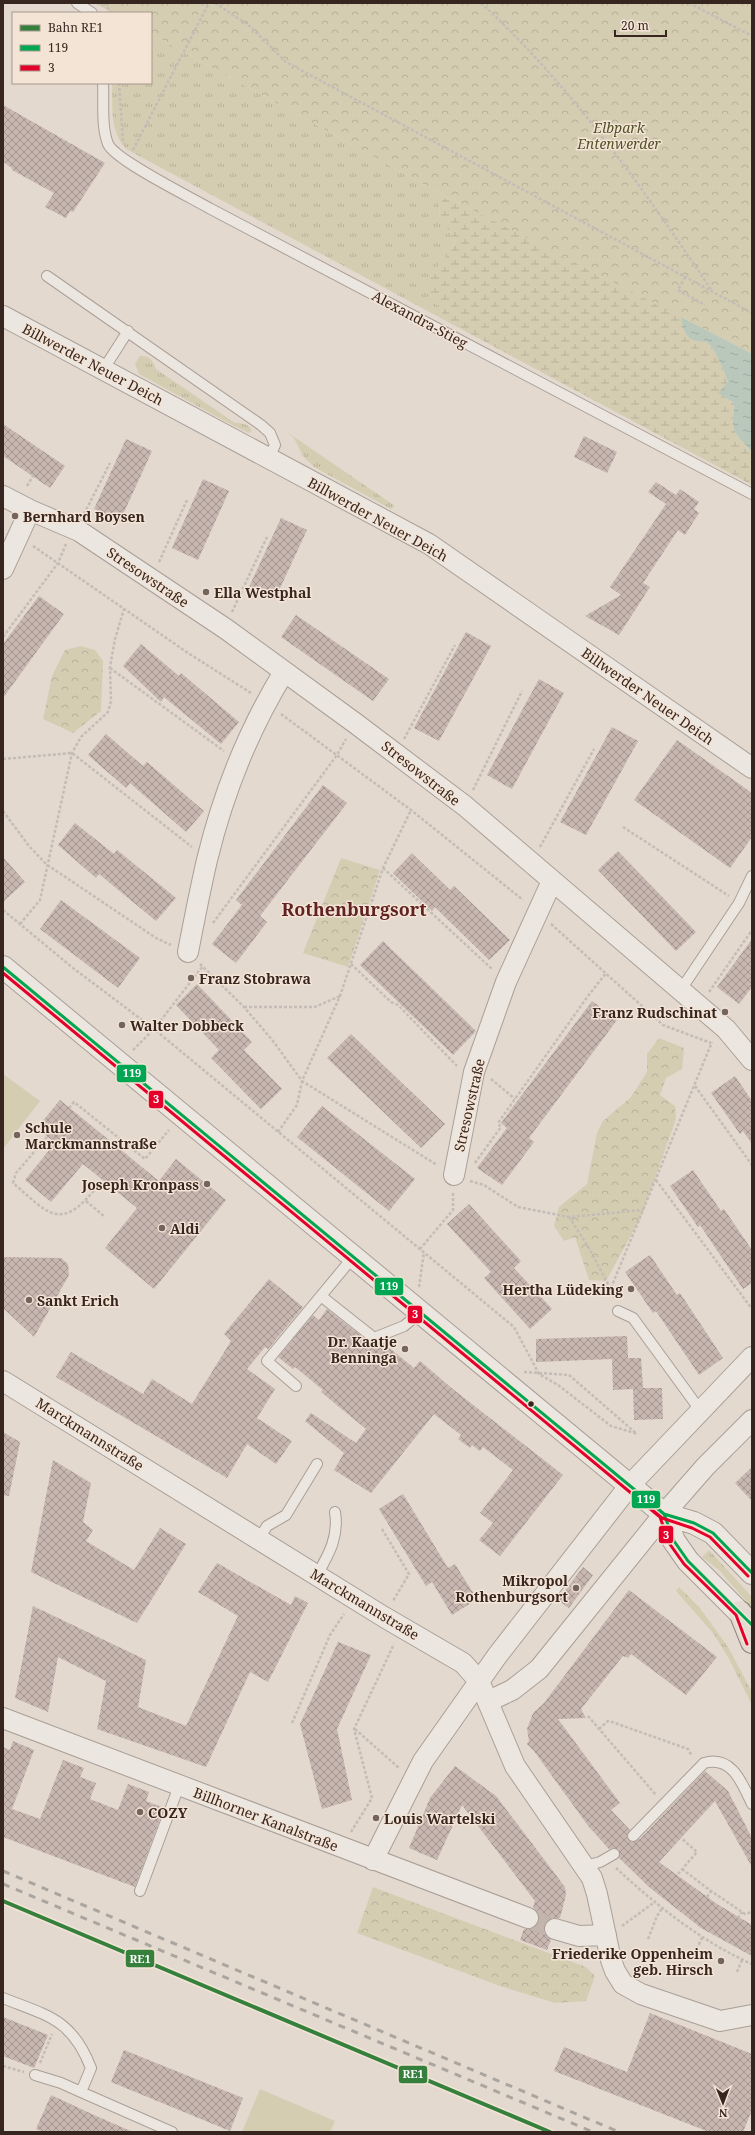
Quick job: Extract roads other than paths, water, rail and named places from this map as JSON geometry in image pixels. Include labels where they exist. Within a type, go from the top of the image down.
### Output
[{"type":"main road","points":[[746,1619],[752,1642]]},
{"type":"street","name":"Billwerder Neuer Deich","points":[[3,316],[429,544],[752,768]]},
{"type":"street","name":"Stresowstraße","points":[[3,496],[30,510],[74,528],[226,630],[355,722],[465,806],[726,1029],[752,1060]]},
{"type":"street","points":[[3,570],[30,510]]},
{"type":"street","points":[[196,956],[207,859],[239,761],[265,703],[284,672]]},
{"type":"street","name":"Stresowstraße","points":[[454,1175],[474,1072],[506,982],[552,881]]},
{"type":"street","points":[[3,967],[664,1514],[694,1523],[713,1533],[752,1573]]},
{"type":"street","points":[[373,1860],[423,1761],[479,1681],[630,1485],[752,1357]]},
{"type":"street","name":"Marckmannstraße","points":[[3,1380],[384,1617],[463,1663],[479,1681],[489,1701],[499,1733],[515,1766],[531,1791],[585,1866],[597,1894],[606,1935]]},
{"type":"street","points":[[489,1701],[512,1690],[539,1669],[664,1514],[705,1467],[752,1420]]},
{"type":"street","points":[[664,1514],[674,1541],[688,1561],[746,1619]]},
{"type":"street","name":"Billhorner Kanalstraße","points":[[3,1718],[528,1918]]},
{"type":"street","points":[[555,1929],[579,1936],[606,1935],[615,1970],[623,1984],[631,1989],[688,2011],[720,2021],[752,2015]]},
{"type":"lane","points":[[77,3],[90,12]]},
{"type":"lane","name":"Alexandra-Stieg","points":[[103,84],[104,128],[109,146],[127,161],[209,208],[752,494]]},
{"type":"lane","points":[[47,276],[261,425],[270,433],[275,445],[269,458]]},
{"type":"lane","points":[[103,370],[128,331]]},
{"type":"lane","points":[[680,991],[739,903],[752,876]]},
{"type":"lane","points":[[296,1386],[267,1361],[354,1256]]},
{"type":"lane","points":[[321,1296],[374,1338],[404,1326],[418,1310]]},
{"type":"lane","points":[[618,1311],[633,1318],[700,1410]]},
{"type":"lane","points":[[259,1539],[268,1526],[286,1515],[317,1464]]},
{"type":"lane","points":[[317,1575],[335,1542],[337,1524],[335,1512]]},
{"type":"lane","points":[[633,1836],[704,1763],[724,1763],[735,1771],[752,1804]]},
{"type":"lane","points":[[140,1891],[179,1786]]},
{"type":"lane","points":[[585,1866],[611,1857]]},
{"type":"lane","points":[[3,1998],[58,2021],[83,2048],[91,2068],[81,2092]]},
{"type":"lane","points":[[35,2075],[61,2083],[172,2132]]},
{"type":"water","points":[[681,317],[752,354],[752,452],[735,431],[733,420],[734,403],[718,393],[728,382],[717,355],[708,343],[689,338],[683,328]]},
{"type":"tunnel","points":[[528,1918],[555,1929]]},
{"type":"railway","points":[[3,1871],[619,2132]]},
{"type":"railway","points":[[3,1884],[593,2132]]},
{"type":"rail line","name":"RE1","points":[[3,1901],[550,2132]]},
{"type":"place","name":"Bernhard Boysen","points":[[15,516]]},
{"type":"place","name":"Ella Westphal","points":[[206,592]]},
{"type":"place","name":"Franz Stobrawa","points":[[191,978]]},
{"type":"place","name":"Franz Rudschinat","points":[[725,1012]]},
{"type":"place","name":"Walter Dobbeck","points":[[122,1025]]},
{"type":"place","name":"Schule Marckmannstraße","points":[[17,1135]]},
{"type":"place","name":"Joseph Kronpass","points":[[207,1184]]},
{"type":"place","name":"Aldi","points":[[162,1228]]},
{"type":"place","name":"Hertha Lüdeking","points":[[631,1289]]},
{"type":"place","name":"Sankt Erich","points":[[29,1300]]},
{"type":"place","name":"Dr. Kaatje Benninga","points":[[405,1349]]},
{"type":"place","name":"Mikropol Rothenburgsort","points":[[576,1588]]},
{"type":"place","name":"COZY","points":[[140,1812]]},
{"type":"place","name":"Louis Wartelski","points":[[376,1818]]},
{"type":"place","name":"Friederike Oppenheim geb. Hirsch","points":[[721,1961]]},
{"type":"district","name":"Rothenburgsort","points":[[354,909]]},
{"type":"park label","name":"Elbpark Entenwerder","points":[[619,136]]}]
